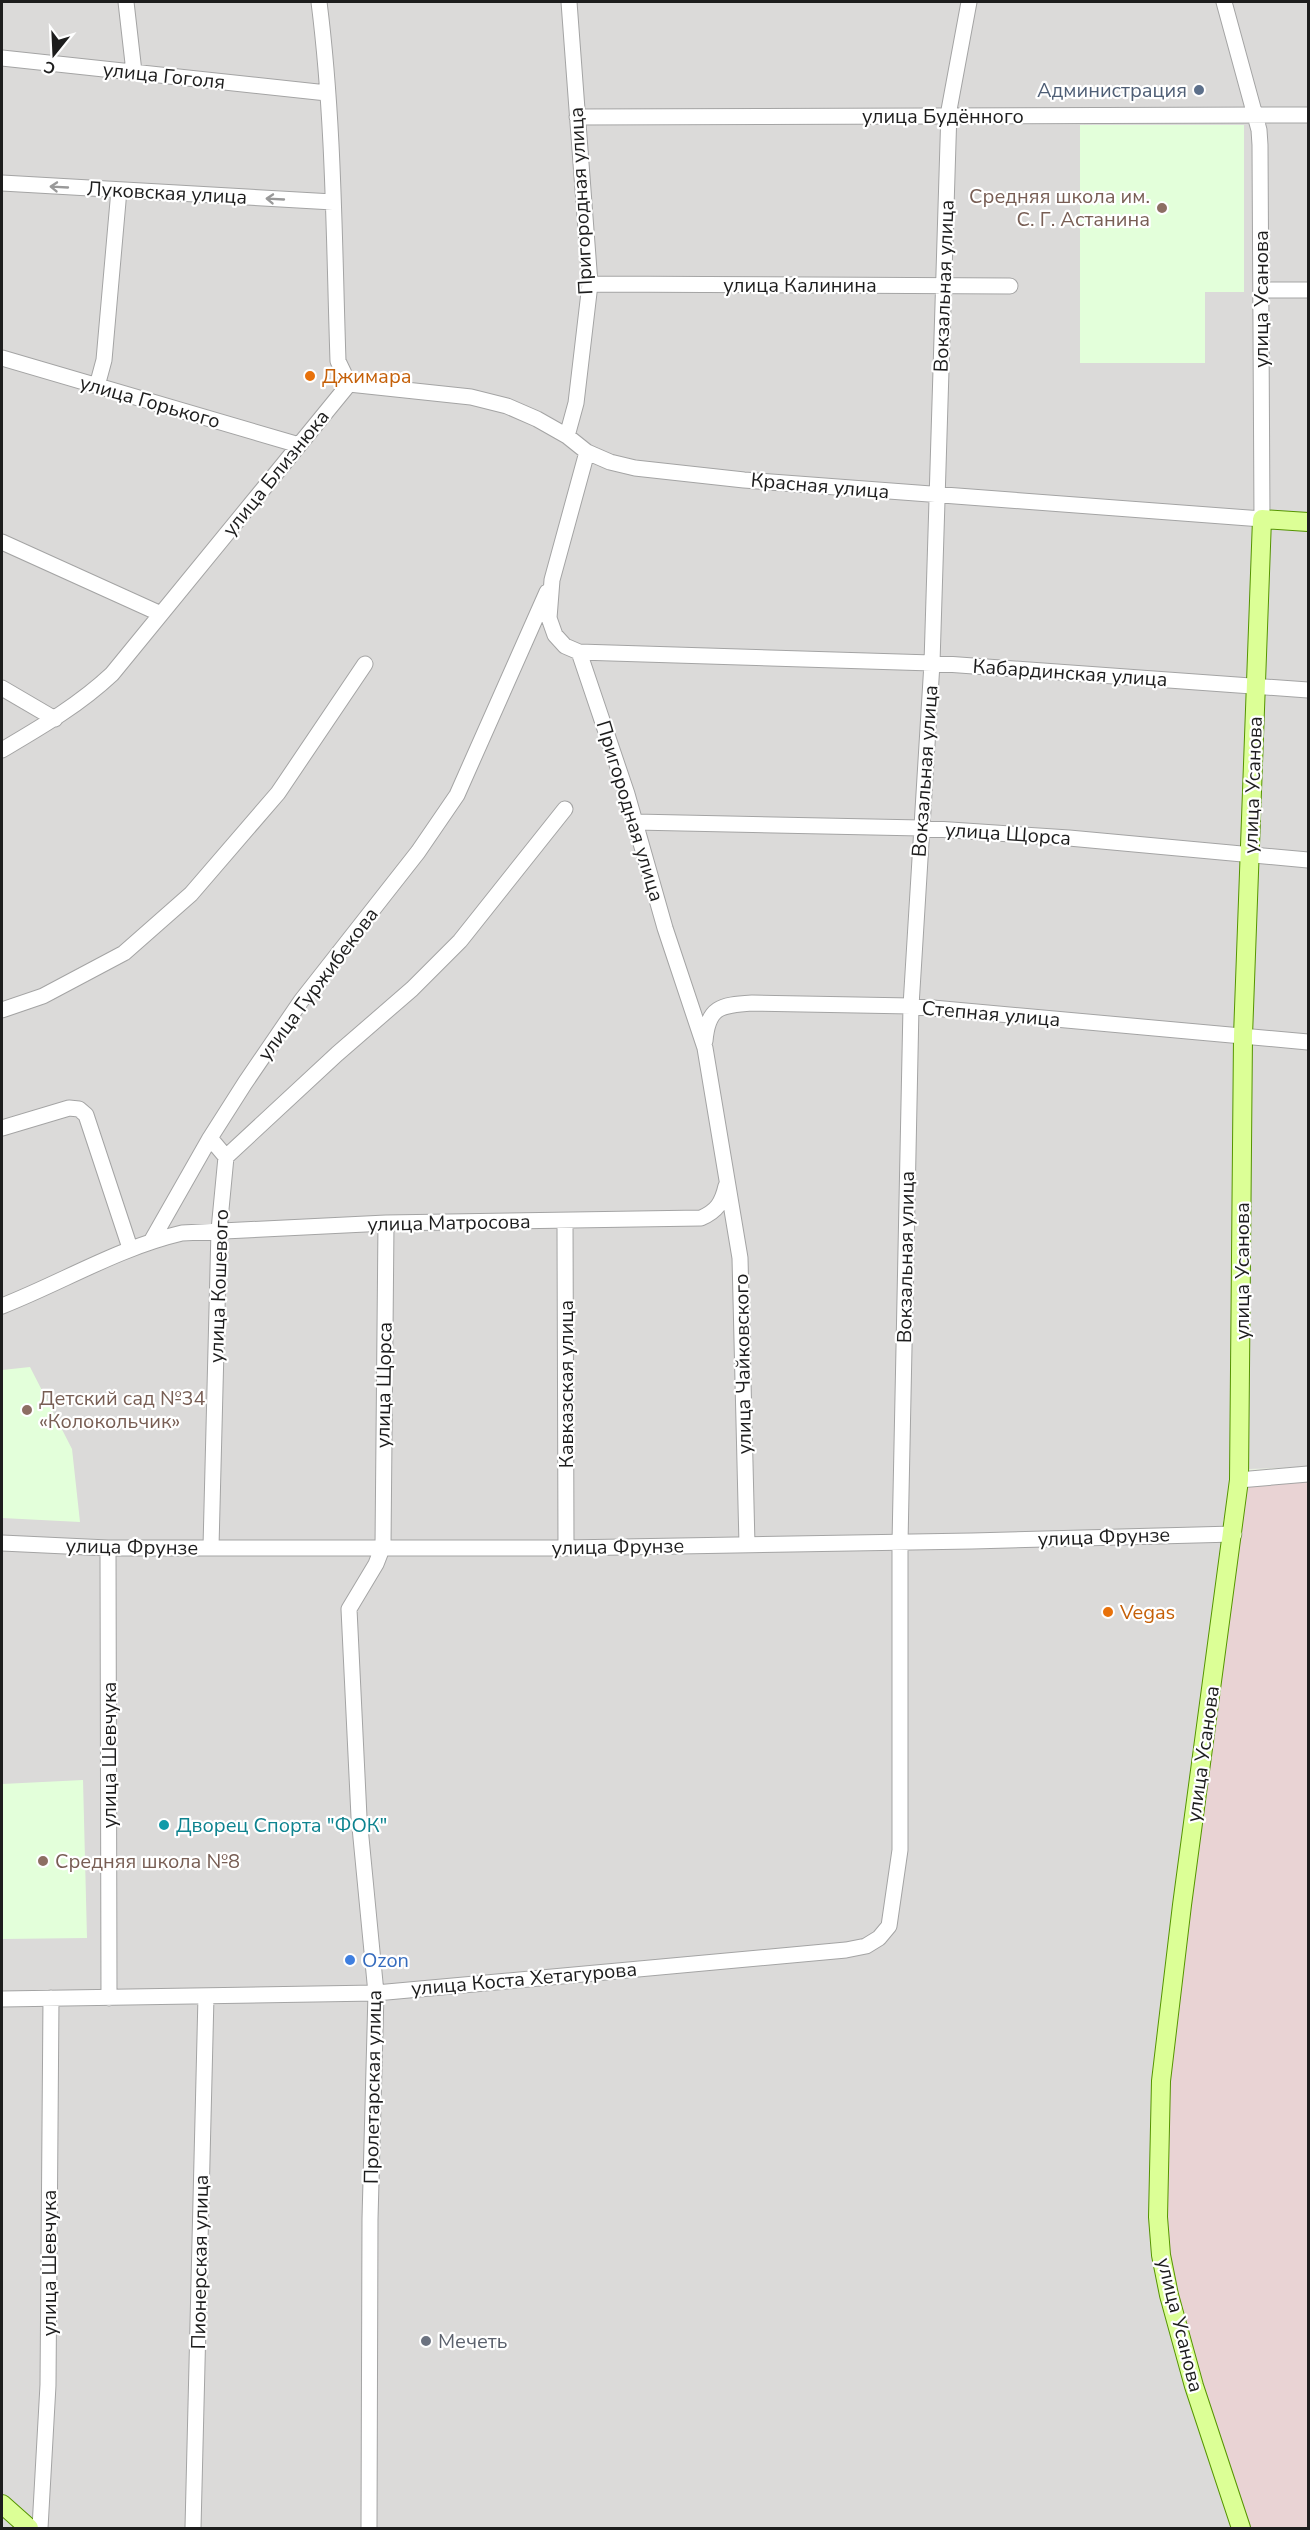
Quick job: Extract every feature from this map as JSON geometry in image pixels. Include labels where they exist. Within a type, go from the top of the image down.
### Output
[{"type":"main road","name":"Красная улица","points":[[1262,519],[1308,522]]},
{"type":"main road","name":"улица Усанова","points":[[1241,2529],[1194,2386],[1169,2295],[1161,2255],[1158,2217],[1161,2081],[1182,1905],[1234,1534],[1239,1480],[1243,1036],[1262,519]]},
{"type":"main road","points":[[2,2504],[29,2529]]},
{"type":"street","points":[[126,2],[134,72]]},
{"type":"street","points":[[319,2],[333,202],[338,361],[349,384]]},
{"type":"street","name":"Пригородная улица","points":[[567,436],[576,403],[590,284],[569,2]]},
{"type":"street","name":"Вокзальная улица","points":[[866,1946],[879,1938],[889,1926],[900,1850],[900,1543],[911,1006],[932,663],[948,116],[969,2]]},
{"type":"street","name":"улица Усанова","points":[[1224,2],[1256,116],[1260,145],[1262,519]]},
{"type":"street","name":"улица Гоголя","points":[[2,58],[327,93]]},
{"type":"street","name":"улица Будённого","points":[[577,117],[1308,115]]},
{"type":"street","name":"Луковская улица","points":[[2,183],[333,202]]},
{"type":"street","points":[[97,386],[104,360],[119,190]]},
{"type":"street","name":"улица Калинина","points":[[590,284],[1010,286]]},
{"type":"street","points":[[1261,290],[1308,290]]},
{"type":"street","name":"улица Горького","points":[[2,358],[299,445]]},
{"type":"street","name":"Красная улица","points":[[349,384],[471,397],[507,406],[537,418],[567,436],[587,452],[610,462],[670,473],[1262,519]]},
{"type":"street","name":"улица Близнюка","points":[[2,750],[55,719],[88,696],[112,674],[349,384]]},
{"type":"street","points":[[579,652],[565,646],[555,635],[549,618],[552,580],[587,452]]},
{"type":"street","points":[[2,542],[161,614]]},
{"type":"street","name":"улица Гуржибекова","points":[[152,1240],[210,1138],[302,1001],[418,852],[457,795],[552,580]]},
{"type":"street","name":"Пригородная улица","points":[[579,652],[635,822],[665,928],[705,1048],[727,1183]]},
{"type":"street","name":"Кабардинская улица","points":[[579,652],[932,663],[1308,690]]},
{"type":"street","points":[[2,1010],[43,996],[124,953],[191,894],[278,793],[364,664]]},
{"type":"street","points":[[2,688],[55,719]]},
{"type":"street","points":[[210,1138],[226,1157],[329,1062],[412,990],[460,941],[565,809]]},
{"type":"street","name":"улица Щорса","points":[[635,822],[921,828],[1069,838],[1308,860]]},
{"type":"street","name":"Степная улица","points":[[705,1048],[707,1025],[713,1011],[728,1005],[752,1003],[911,1006],[1308,1042]]},
{"type":"street","points":[[2,1128],[69,1108],[79,1109],[86,1115],[130,1248]]},
{"type":"street","name":"улица Кошевого","points":[[211,1547],[219,1230],[226,1157]]},
{"type":"street","name":"улица Матросова","points":[[152,1240],[182,1233],[219,1230],[386,1223],[701,1218],[714,1213],[722,1201],[727,1183]]},
{"type":"street","name":"улица Чайковского","points":[[727,1183],[740,1258],[747,1545]]},
{"type":"street","name":"Кавказская улица","points":[[565,1221],[566,1548]]},
{"type":"street","name":"улица Щорса","points":[[382,1546],[386,1223]]},
{"type":"street","points":[[2,1306],[152,1240]]},
{"type":"street","points":[[1239,1480],[1308,1474]]},
{"type":"street","name":"улица Фрунзе","points":[[2,1543],[108,1548],[382,1546],[566,1548],[900,1543],[1234,1534]]},
{"type":"street","name":"Пролетарская улица","points":[[369,2529],[370,2219],[376,1993],[359,1817],[349,1609],[376,1564],[382,1546]]},
{"type":"street","name":"улица Шевчука","points":[[108,1548],[109,1998]]},
{"type":"street","name":"улица Коста Хетагурова","points":[[2,1999],[376,1993],[866,1946]]},
{"type":"street","name":"Пионерская улица","points":[[193,2529],[206,1996]]},
{"type":"street","name":"улица Шевчука","points":[[40,2529],[48,2385],[51,1998]]},
{"type":"shaded area","points":[[2,2],[1308,2],[1308,1467],[1247,1469],[1239,1480],[1223,1521],[1234,1534],[1245,2528],[2,2528]]},
{"type":"shaded area","name":"Средняя школа им. C. Г. Астанина","points":[[1080,125],[1244,125],[1244,292],[1205,292],[1205,363],[1080,363]]},
{"type":"shaded area","name":"Детский сад №34 «Колокольчик»","points":[[30,1367],[72,1449],[80,1522],[2,1518],[2,1370]]},
{"type":"shaded area","points":[[1308,1474],[1308,2528],[1249,2528],[1169,2295],[1161,2081],[1239,1480]]},
{"type":"shaded area","name":"Средняя школа №8","points":[[83,1780],[87,1938],[2,1939],[2,1784]]},
{"type":"place","name":"Администрация","points":[[1199,90]]},
{"type":"place","name":"Средняя школа им. C. Г. Астанина","points":[[1162,208]]},
{"type":"place","name":"Джимара","points":[[310,376]]},
{"type":"place","name":"Детский сад №34 «Колокольчик»","points":[[27,1410]]},
{"type":"place","name":"Vegas","points":[[1108,1612]]},
{"type":"place","name":"Дворец Спорта \"ФОК\"","points":[[164,1825]]},
{"type":"place","name":"Средняя школа №8","points":[[43,1861]]},
{"type":"place","name":"Ozon","points":[[350,1960]]},
{"type":"place","name":"Мечеть","points":[[426,2341]]}]
